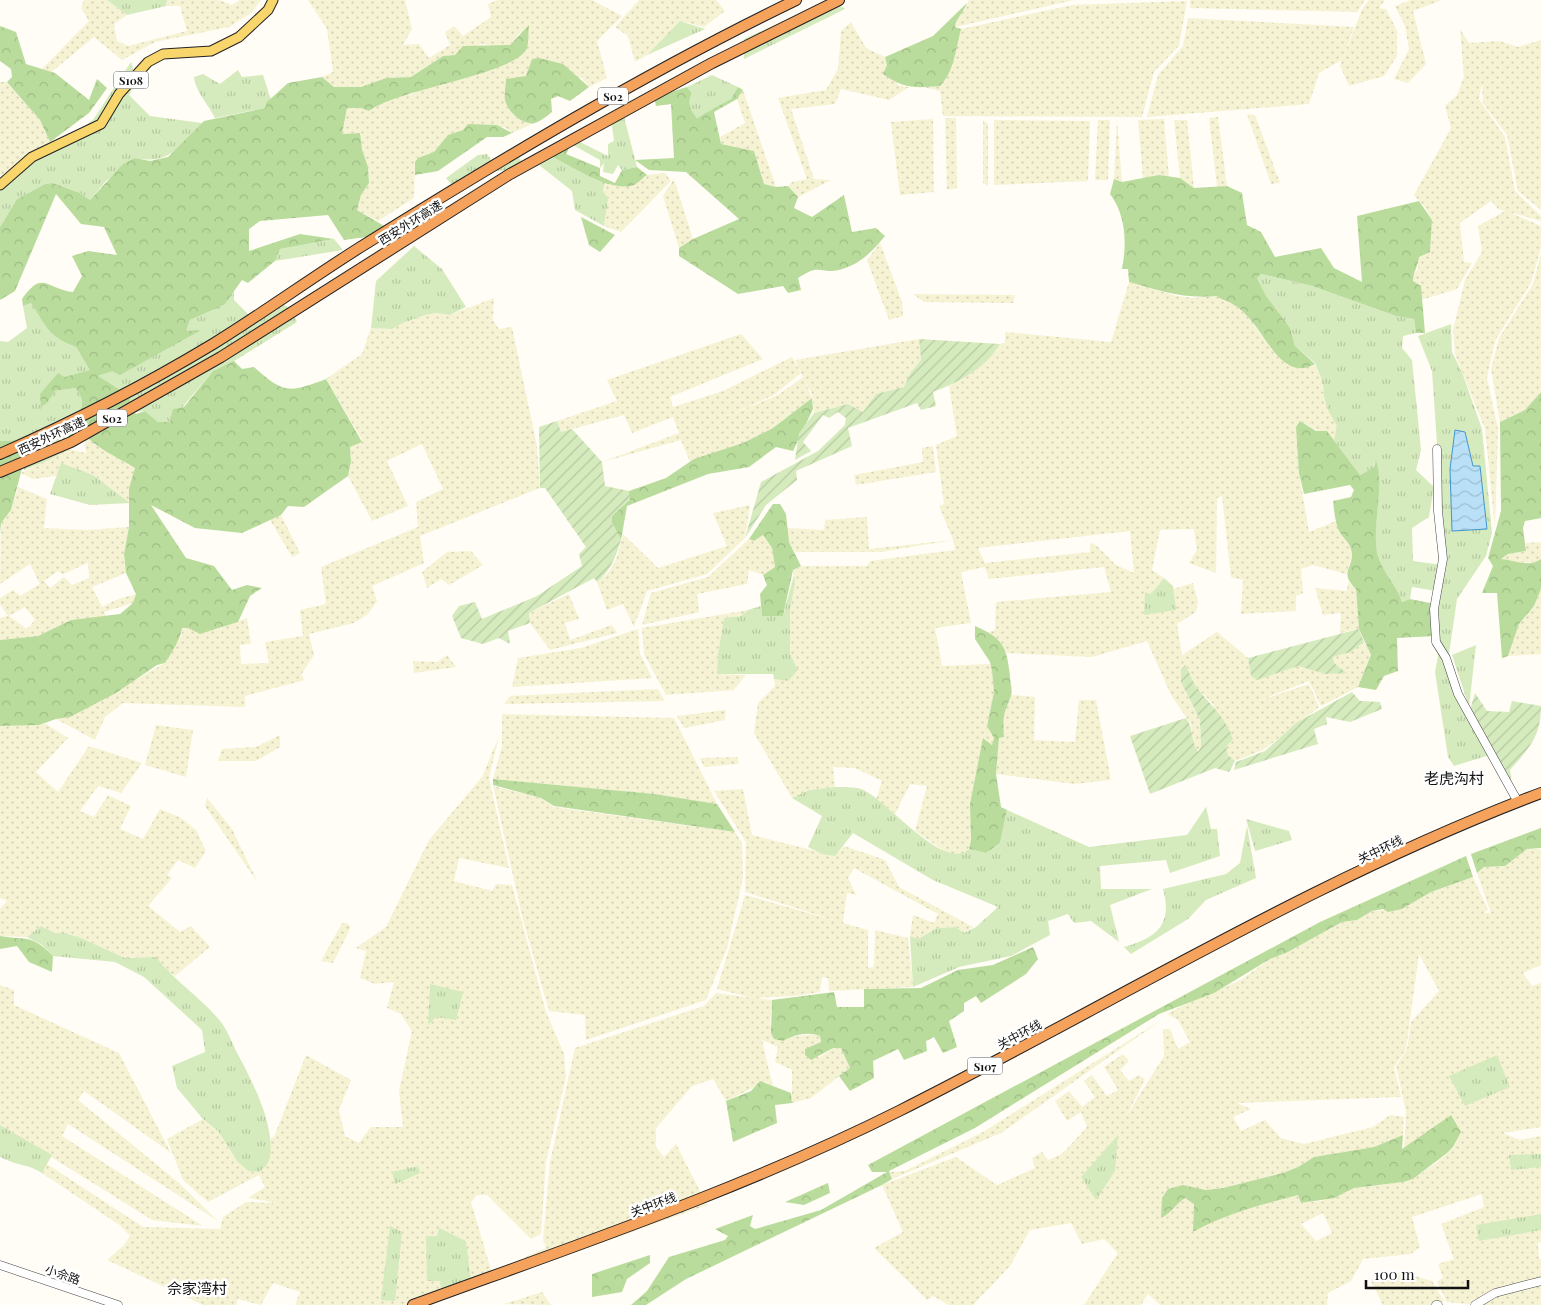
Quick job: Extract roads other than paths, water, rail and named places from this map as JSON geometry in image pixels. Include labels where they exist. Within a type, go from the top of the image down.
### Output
[{"type":"highway","name":"西安外环高速","points":[[0,454],[63,426],[212,344],[344,258],[504,158],[723,36],[796,0]]},
{"type":"highway","name":"西安外环高速","points":[[0,472],[71,442],[221,357],[468,200],[551,151],[712,63],[839,0]]},
{"type":"highway","name":"关中环线","points":[[413,1305],[707,1197],[897,1112],[1267,918],[1466,821],[1541,793]]},
{"type":"highway","name":"关中环线","points":[[431,1305],[710,1203],[890,1122],[1270,924],[1468,827],[1541,799]]},
{"type":"main road","name":"S108","points":[[0,185],[32,157],[101,124],[118,94],[148,62],[163,54],[211,50],[239,37],[268,10],[273,0]]},
{"type":"street","points":[[1437,449],[1438,511],[1443,558],[1434,609],[1436,642],[1446,658],[1458,694],[1518,802]]},
{"type":"street","name":"小佘路","points":[[0,1265],[118,1305]]},
{"type":"street","points":[[1475,1305],[1495,1293],[1541,1281]]},
{"type":"water","points":[[1455,430],[1465,432],[1473,466],[1480,466],[1487,529],[1452,531],[1450,469]]},
{"type":"district","name":"老虎沟村","points":[[1454,778]]},
{"type":"district","name":"佘家湾村","points":[[197,1288]]}]
